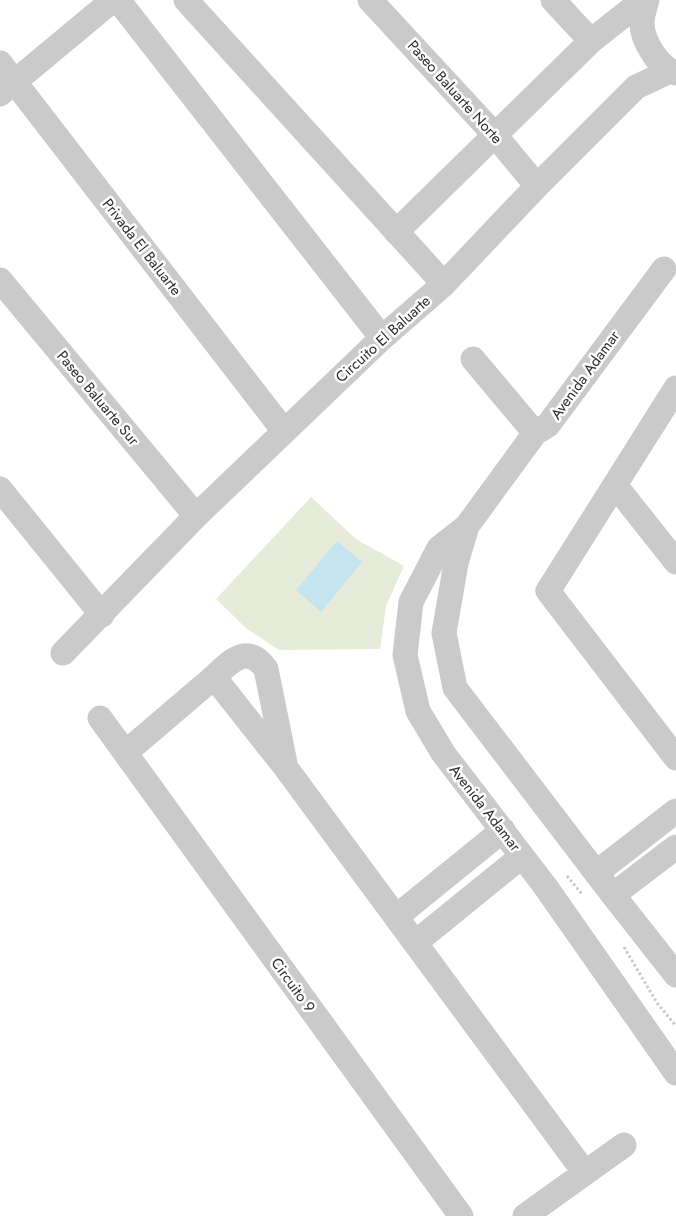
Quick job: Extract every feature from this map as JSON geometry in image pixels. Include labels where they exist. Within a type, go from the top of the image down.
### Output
[{"type":"street","points":[[5,79],[113,0]]},
{"type":"street","points":[[118,0],[382,338]]},
{"type":"street","points":[[186,0],[444,284]]},
{"type":"street","name":"Paseo Baluarte Norte","points":[[370,0],[494,134],[537,186]]},
{"type":"street","points":[[552,0],[591,41]]},
{"type":"street","points":[[396,232],[591,41],[645,0]]},
{"type":"street","points":[[645,0],[642,24],[650,52],[673,72]]},
{"type":"street","name":"Circuito El Baluarte","points":[[63,653],[102,615],[196,516],[382,338],[444,284],[537,186],[636,87],[673,72]]},
{"type":"street","name":"Privada El Baluarte","points":[[5,79],[284,431]]},
{"type":"street","name":"Avenida Adamar","points":[[664,269],[548,425],[535,432],[467,526],[439,548],[412,602],[405,655],[418,711],[443,753],[546,886],[676,1072]]},
{"type":"street","name":"Paseo Baluarte Sur","points":[[0,280],[196,516]]},
{"type":"street","points":[[473,359],[535,432]]},
{"type":"street","points":[[672,742],[548,591],[676,388]]},
{"type":"street","points":[[615,485],[676,562]]},
{"type":"street","points":[[0,489],[102,615]]},
{"type":"street","name":"Avenida Adamar","points":[[467,526],[456,563],[444,633],[455,688],[596,874],[676,975]]},
{"type":"street","points":[[125,753],[236,657],[248,656],[260,660],[266,669],[286,768]]},
{"type":"street","points":[[214,677],[286,768],[585,1173]]},
{"type":"street","points":[[418,711],[428,697],[440,689],[455,688]]},
{"type":"street","name":"Circuito 9","points":[[100,718],[460,1216]]},
{"type":"street","points":[[596,874],[676,811]]},
{"type":"street","points":[[396,917],[503,830]]},
{"type":"street","points":[[613,895],[676,847]]},
{"type":"street","points":[[415,943],[522,856]]},
{"type":"street","points":[[525,1216],[624,1145]]},
{"type":"green space","points":[[311,497],[356,539],[404,566],[386,606],[380,649],[279,650],[247,629],[216,599]]},
{"type":"water","points":[[337,541],[362,562],[321,612],[296,590]]}]
